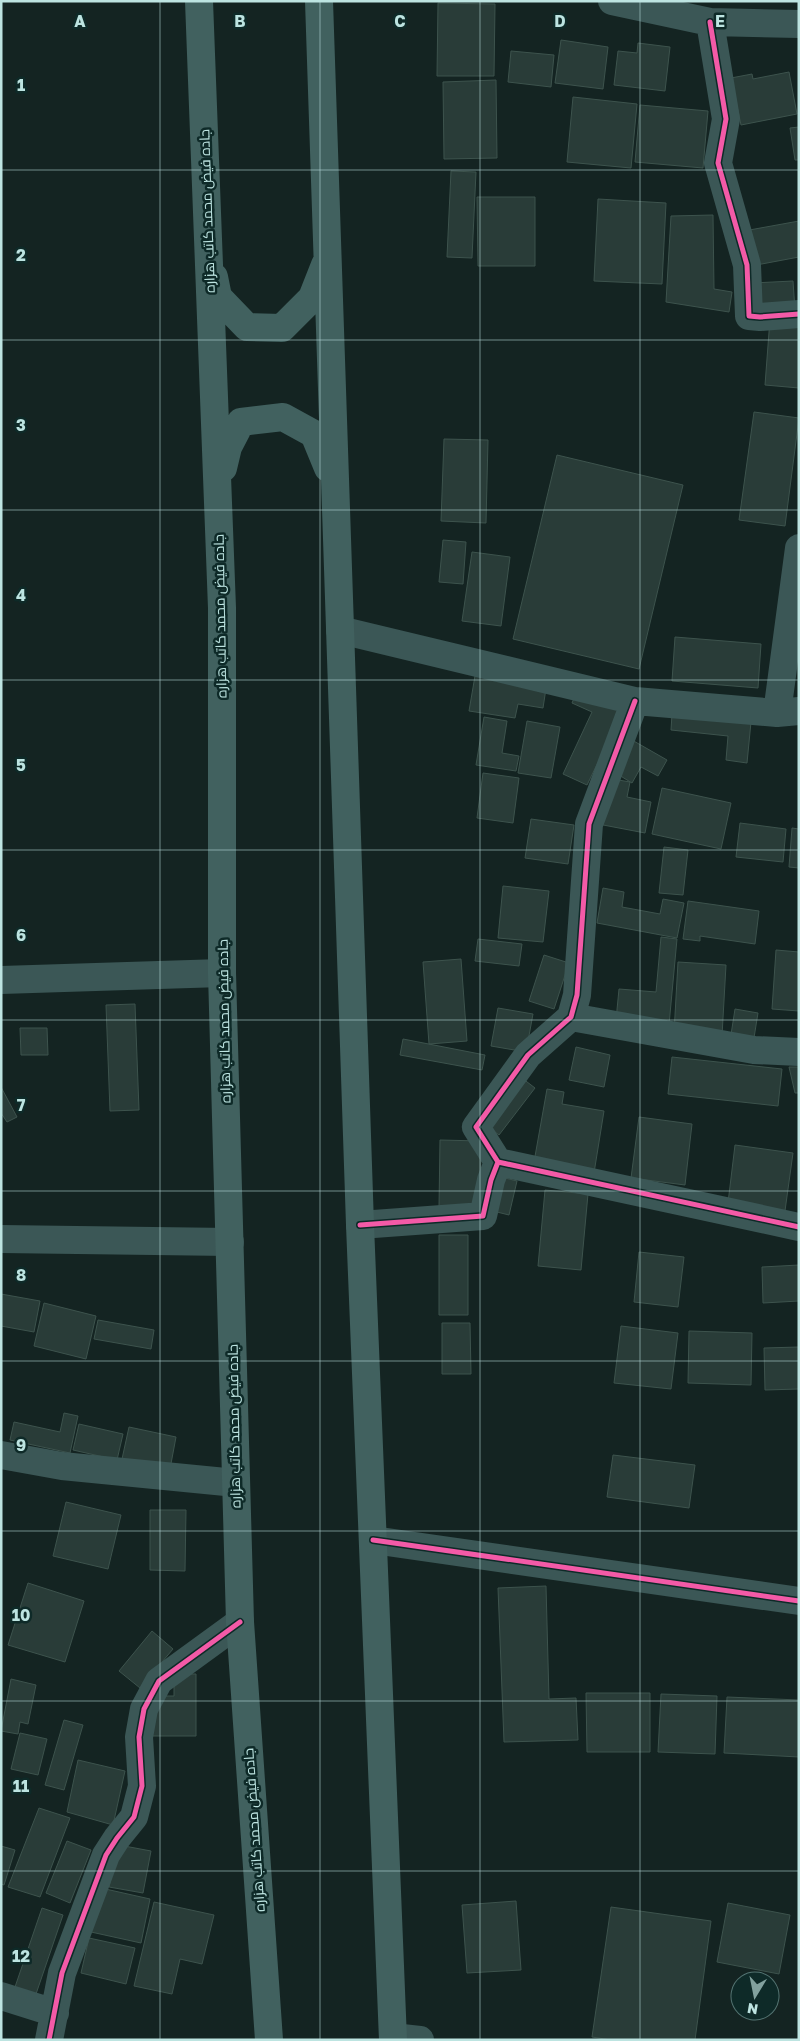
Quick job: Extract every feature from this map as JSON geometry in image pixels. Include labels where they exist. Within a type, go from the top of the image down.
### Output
[{"type":"main road","name":"جاده فیض محمد کاتب هزاره","points":[[199,1],[222,608],[222,972],[240,1622],[269,2040]]},
{"type":"main road","points":[[319,1],[360,1225],[393,2038]]},
{"type":"main road","points":[[209,258],[218,297],[247,327],[282,328],[312,298],[328,258]]},
{"type":"main road","points":[[218,496],[228,447],[241,422],[283,417],[314,434],[335,485]]},
{"type":"street","points":[[612,1],[677,8],[710,22],[799,24]]},
{"type":"street","points":[[710,22],[726,119],[718,163],[747,265],[748,316],[799,314]]},
{"type":"street","points":[[340,630],[635,701],[788,712],[799,548]]},
{"type":"street","points":[[635,701],[589,824],[577,995],[572,1017],[528,1055],[476,1127],[498,1162],[799,1227]]},
{"type":"street","points":[[1,980],[222,972]]},
{"type":"street","points":[[572,1017],[754,1050],[799,1052]]},
{"type":"street","points":[[360,1225],[483,1216],[491,1180],[498,1162]]},
{"type":"street","points":[[1,1239],[230,1242]]},
{"type":"street","points":[[1,1454],[62,1466],[236,1483]]},
{"type":"street","points":[[373,1540],[799,1601]]},
{"type":"street","points":[[49,2040],[62,1973],[106,1855],[134,1817],[142,1786],[139,1738],[144,1709],[159,1680],[240,1622]]},
{"type":"street","points":[[1,1996],[55,2013]]},
{"type":"street","points":[[393,2038],[420,2040]]},
{"type":"building","points":[[438,3],[495,4],[494,76],[437,76]]},
{"type":"building","points":[[561,40],[608,47],[603,89],[555,83]]},
{"type":"building","points":[[638,43],[670,47],[665,91],[614,85],[618,51],[637,53]]},
{"type":"building","points":[[511,51],[554,55],[551,87],[508,82]]},
{"type":"building","points":[[789,72],[797,114],[741,125],[731,78],[752,74],[753,79]]},
{"type":"building","points":[[496,80],[497,158],[444,159],[443,82]]},
{"type":"building","points":[[573,97],[637,104],[631,168],[567,162]]},
{"type":"building","points":[[640,105],[708,111],[703,168],[635,162]]},
{"type":"building","points":[[799,127],[799,160],[795,160],[790,128]]},
{"type":"building","points":[[451,171],[476,172],[472,258],[447,257]]},
{"type":"building","points":[[477,197],[535,197],[535,266],[478,266]]},
{"type":"building","points":[[598,199],[666,203],[662,284],[594,281]]},
{"type":"building","points":[[713,215],[714,289],[732,292],[729,312],[666,302],[671,216]]},
{"type":"building","points":[[799,221],[799,257],[751,266],[744,231]]},
{"type":"building","points":[[793,281],[795,310],[756,312],[753,283]]},
{"type":"building","points":[[770,319],[799,321],[799,388],[765,385]]},
{"type":"building","points":[[754,412],[799,418],[785,526],[739,520]]},
{"type":"building","points":[[444,439],[488,440],[486,523],[441,521]]},
{"type":"building","points":[[557,455],[683,485],[639,669],[513,639]]},
{"type":"building","points":[[443,540],[466,542],[463,584],[439,582]]},
{"type":"building","points":[[472,552],[510,557],[501,626],[462,621]]},
{"type":"building","points":[[675,637],[761,644],[758,688],[672,681]]},
{"type":"building","points":[[476,670],[547,682],[543,708],[518,704],[515,718],[469,711]]},
{"type":"building","points":[[578,689],[623,711],[587,785],[563,774],[592,712],[572,703]]},
{"type":"building","points":[[672,714],[751,722],[747,763],[726,760],[728,736],[671,730]]},
{"type":"building","points":[[484,717],[507,721],[502,753],[519,756],[516,771],[476,765]]},
{"type":"building","points":[[527,721],[560,727],[551,778],[518,773]]},
{"type":"building","points":[[632,740],[667,760],[658,776],[641,767],[632,783],[614,772]]},
{"type":"building","points":[[483,773],[519,778],[513,823],[477,818]]},
{"type":"building","points":[[607,778],[630,782],[627,797],[651,802],[645,833],[598,824]]},
{"type":"building","points":[[662,788],[731,803],[721,849],[652,834]]},
{"type":"building","points":[[531,819],[574,825],[568,864],[525,858]]},
{"type":"building","points":[[740,823],[786,829],[783,862],[736,857]]},
{"type":"building","points":[[792,828],[799,829],[799,868],[789,867]]},
{"type":"building","points":[[664,847],[688,850],[683,895],[659,893]]},
{"type":"building","points":[[503,886],[549,891],[543,942],[498,938]]},
{"type":"building","points":[[603,888],[624,892],[622,907],[660,914],[663,899],[684,903],[677,938],[597,923]]},
{"type":"building","points":[[688,901],[759,911],[755,944],[700,936],[700,941],[683,939]]},
{"type":"building","points":[[661,937],[677,939],[669,1025],[616,1020],[619,989],[656,992]]},
{"type":"building","points":[[478,939],[522,944],[519,966],[475,961]]},
{"type":"building","points":[[776,950],[799,952],[799,1011],[772,1009]]},
{"type":"building","points":[[544,955],[569,963],[554,1009],[529,1001]]},
{"type":"building","points":[[461,959],[467,1041],[429,1044],[423,962]]},
{"type":"building","points":[[678,962],[726,965],[722,1036],[674,1033]]},
{"type":"building","points":[[135,1004],[139,1110],[110,1111],[106,1005]]},
{"type":"building","points":[[498,1008],[533,1014],[526,1052],[491,1046]]},
{"type":"building","points":[[735,1009],[758,1013],[753,1044],[730,1041]]},
{"type":"building","points":[[20,1028],[47,1028],[48,1055],[21,1055]]},
{"type":"building","points":[[403,1039],[485,1055],[482,1070],[400,1055]]},
{"type":"building","points":[[576,1047],[610,1055],[604,1087],[569,1080]]},
{"type":"building","points":[[672,1057],[782,1069],[778,1106],[668,1094]]},
{"type":"building","points":[[789,1067],[799,1067],[799,1093],[795,1093]]},
{"type":"building","points":[[518,1075],[535,1088],[499,1135],[483,1123]]},
{"type":"building","points":[[1,1087],[17,1117],[7,1122],[1,1113]]},
{"type":"building","points":[[547,1089],[564,1092],[562,1104],[604,1111],[594,1173],[534,1162]]},
{"type":"building","points":[[639,1117],[692,1124],[685,1185],[631,1178]]},
{"type":"building","points":[[440,1140],[481,1141],[480,1207],[439,1207]]},
{"type":"building","points":[[735,1145],[793,1153],[784,1218],[727,1211]]},
{"type":"building","points":[[497,1176],[517,1181],[509,1215],[489,1210]]},
{"type":"building","points":[[545,1190],[588,1194],[581,1270],[538,1266]]},
{"type":"building","points":[[439,1235],[468,1235],[468,1315],[439,1315]]},
{"type":"building","points":[[639,1252],[684,1257],[678,1307],[634,1302]]},
{"type":"building","points":[[799,1265],[799,1301],[763,1303],[762,1267]]},
{"type":"building","points":[[1,1294],[40,1301],[34,1332],[1,1326]]},
{"type":"building","points":[[44,1303],[96,1316],[86,1359],[34,1346]]},
{"type":"building","points":[[98,1320],[154,1330],[151,1349],[94,1339]]},
{"type":"building","points":[[442,1323],[470,1323],[471,1374],[442,1374]]},
{"type":"building","points":[[621,1326],[678,1333],[671,1389],[614,1383]]},
{"type":"building","points":[[689,1331],[752,1333],[751,1385],[688,1383]]},
{"type":"building","points":[[799,1347],[799,1389],[765,1390],[764,1348]]},
{"type":"building","points":[[64,1413],[78,1416],[70,1453],[10,1440],[14,1422],[60,1432]]},
{"type":"building","points":[[79,1424],[123,1434],[117,1460],[73,1450]]},
{"type":"building","points":[[129,1427],[176,1437],[170,1469],[122,1459]]},
{"type":"building","points":[[613,1455],[695,1465],[689,1508],[607,1497]]},
{"type":"building","points":[[66,1502],[121,1515],[108,1569],[53,1556]]},
{"type":"building","points":[[150,1510],[186,1510],[185,1571],[150,1570]]},
{"type":"building","points":[[28,1583],[84,1601],[65,1662],[8,1645]]},
{"type":"building","points":[[546,1586],[549,1699],[576,1698],[578,1740],[504,1742],[498,1588]]},
{"type":"building","points":[[152,1631],[173,1649],[140,1688],[119,1671]]},
{"type":"building","points":[[174,1674],[196,1674],[196,1736],[151,1736],[151,1696],[174,1696]]},
{"type":"building","points":[[11,1679],[36,1685],[28,1724],[20,1722],[18,1734],[1,1731]]},
{"type":"building","points":[[586,1693],[650,1693],[650,1752],[587,1752]]},
{"type":"building","points":[[661,1694],[717,1696],[715,1754],[658,1752]]},
{"type":"building","points":[[727,1697],[799,1700],[799,1757],[724,1753]]},
{"type":"building","points":[[64,1720],[83,1725],[64,1790],[45,1785]]},
{"type":"building","points":[[20,1733],[47,1739],[38,1775],[11,1769]]},
{"type":"building","points":[[78,1760],[125,1771],[113,1825],[67,1812]]},
{"type":"building","points":[[39,1808],[70,1818],[40,1897],[8,1887]]},
{"type":"building","points":[[67,1841],[91,1850],[70,1903],[46,1893]]},
{"type":"building","points":[[119,1845],[151,1851],[143,1893],[109,1887]]},
{"type":"building","points":[[1,1846],[15,1850],[4,1885],[1,1884]]},
{"type":"building","points":[[101,1888],[150,1899],[141,1943],[91,1932]]},
{"type":"building","points":[[516,1901],[521,1970],[467,1973],[462,1905]]},
{"type":"building","points":[[154,1902],[214,1915],[202,1964],[180,1959],[172,1994],[134,1986]]},
{"type":"building","points":[[728,1903],[790,1915],[780,1971],[764,1971],[717,1962]]},
{"type":"building","points":[[611,1907],[711,1921],[695,2040],[611,2040],[592,2037]]},
{"type":"building","points":[[42,1908],[63,1915],[36,1994],[15,1987]]},
{"type":"building","points":[[89,1938],[135,1948],[126,1984],[81,1973]]},
{"type":"cycle path","points":[[710,22],[726,119],[718,163],[747,265],[749,316],[799,314]]},
{"type":"cycle path","points":[[360,1225],[483,1216],[491,1180],[498,1162],[476,1127],[528,1055],[571,1017],[577,995],[589,824],[635,701]]},
{"type":"cycle path","points":[[498,1162],[799,1227]]},
{"type":"cycle path","points":[[373,1540],[799,1601]]},
{"type":"cycle path","points":[[49,2040],[62,1973],[106,1855],[134,1817],[142,1786],[139,1737],[144,1709],[159,1681],[240,1622]]}]
